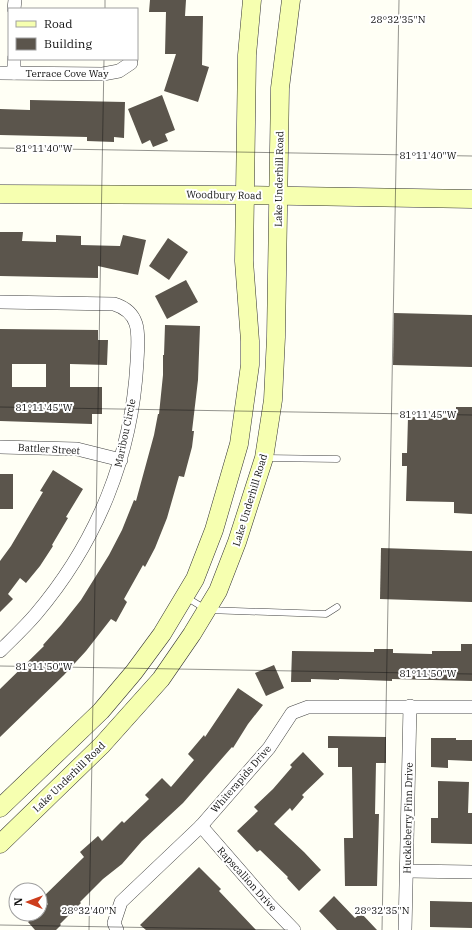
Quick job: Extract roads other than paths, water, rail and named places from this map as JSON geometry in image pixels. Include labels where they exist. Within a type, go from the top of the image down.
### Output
[{"type":"street","points":[[0,808],[106,705],[148,653],[195,579],[214,530],[239,444],[250,353],[244,272],[247,55],[252,0]]},
{"type":"street","name":"Lake Underhill Road","points":[[0,844],[102,745],[161,679],[192,634],[218,591],[237,542],[264,458],[272,400],[276,337],[280,88],[291,0]]},
{"type":"street","points":[[14,60],[14,73]]},
{"type":"street","name":"Terrace Cove Way","points":[[0,73],[103,74],[119,71],[131,63]]},
{"type":"street","name":"Woodbury Road","points":[[0,194],[245,195],[472,199]]},
{"type":"street","name":"Maribou Circle","points":[[0,302],[106,303],[123,307],[129,311],[134,318],[137,331],[137,364],[131,413],[121,460],[113,485],[104,506],[73,565],[36,614],[0,651]]},
{"type":"street","name":"Battler Street","points":[[0,447],[77,449],[121,460]]},
{"type":"street","name":"Huckleberry Finn Drive","points":[[405,930],[410,706]]},
{"type":"street","name":"Whiterapids Drive","points":[[117,930],[114,923],[121,902],[201,826],[269,748],[292,713],[308,707],[472,707]]},
{"type":"street","name":"Rapscallion Drive","points":[[201,826],[268,903],[294,930]]},
{"type":"street","points":[[407,871],[472,872]]},
{"type":"lane","points":[[264,458],[337,459]]},
{"type":"lane","points":[[184,596],[206,610],[326,614],[337,607]]}]
